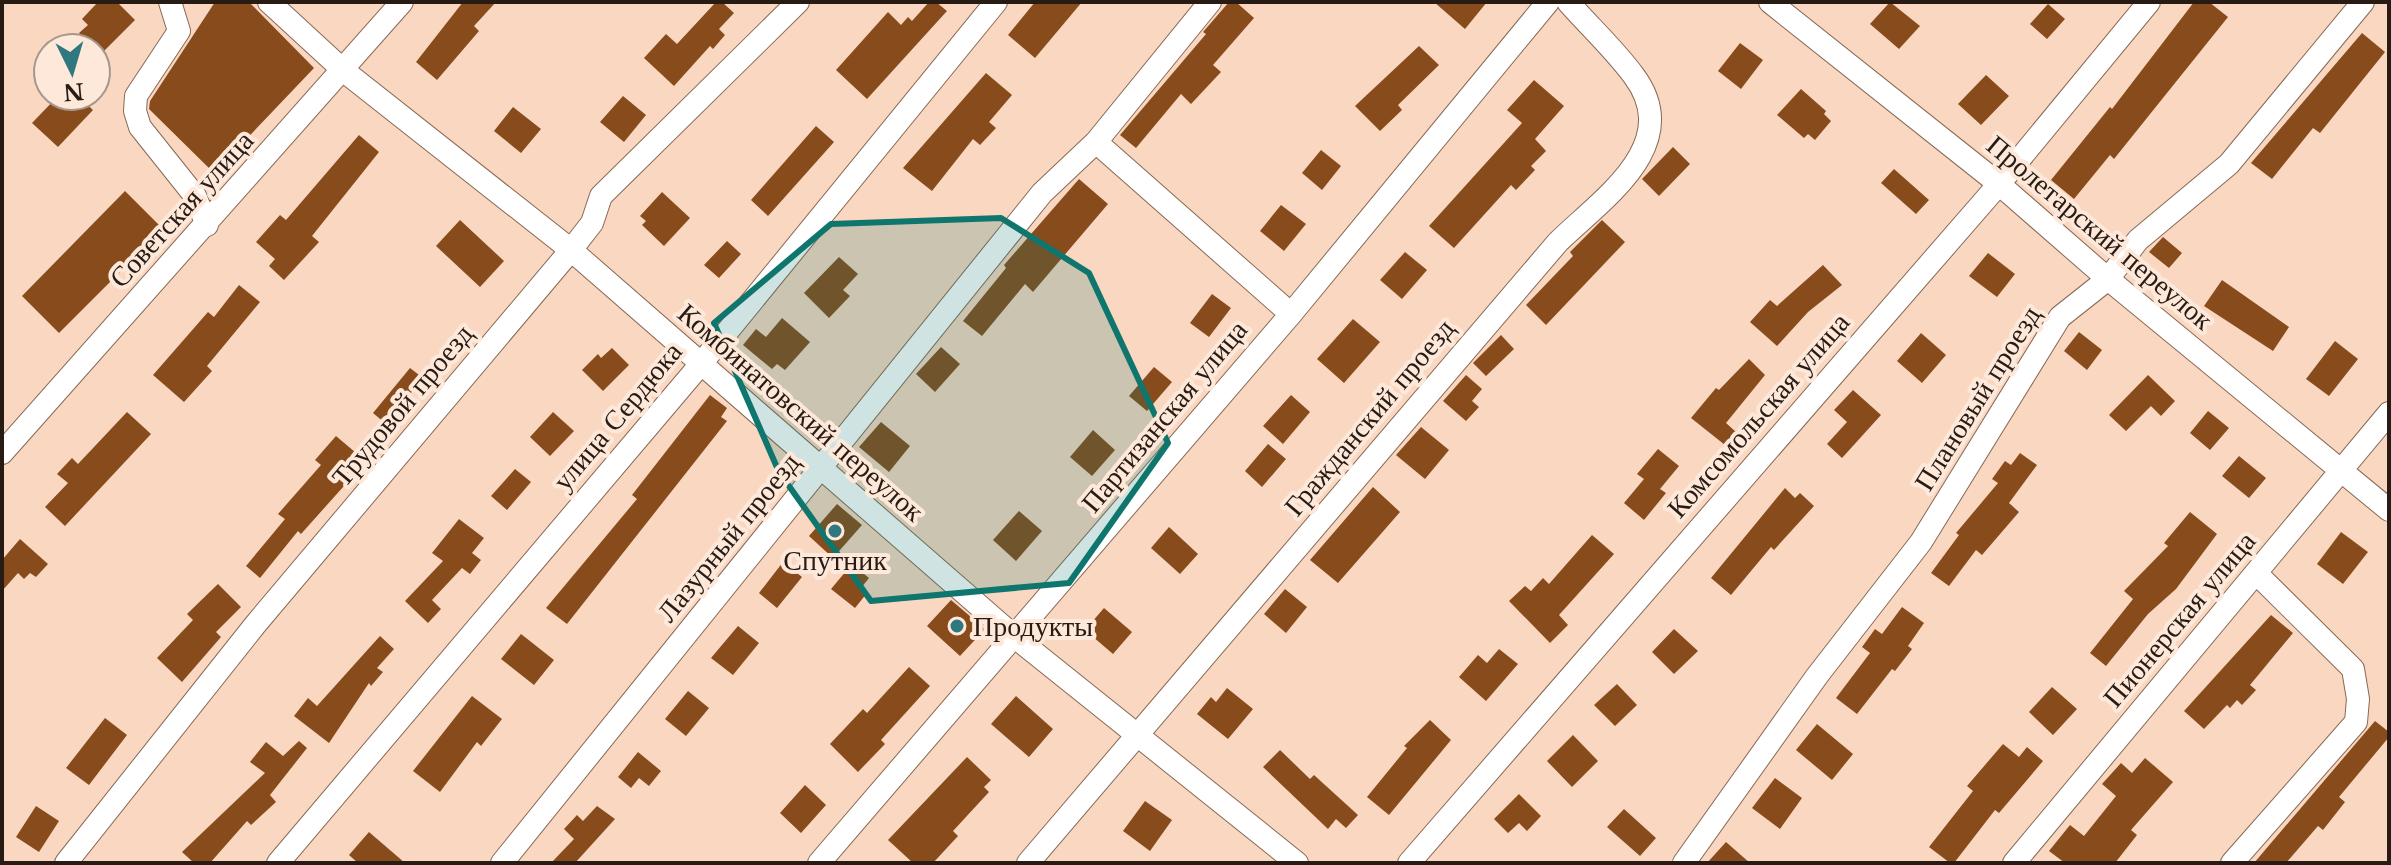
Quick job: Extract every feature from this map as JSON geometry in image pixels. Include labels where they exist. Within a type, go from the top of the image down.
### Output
[{"type":"street","points":[[170,2],[179,31],[136,96],[135,111],[140,127],[195,196],[207,225]]},
{"type":"street","name":"Комбинатовский переулок","points":[[269,2],[344,71],[571,250],[1015,637],[1297,863]]},
{"type":"street","name":"Советская улица","points":[[2,453],[402,2]]},
{"type":"street","name":"Трудовой проезд","points":[[66,863],[255,625],[571,250],[592,223],[601,196],[798,2]]},
{"type":"street","name":"улица Сердюка","points":[[278,863],[700,365],[996,2]]},
{"type":"street","name":"Лазурный проезд","points":[[502,863],[1042,193],[1096,142],[1210,2]]},
{"type":"street","name":"Партизанская улица","points":[[819,863],[1291,314],[1548,2]]},
{"type":"street","name":"Гражданский проезд","points":[[1028,863],[1558,242],[1631,172],[1650,136],[1649,111],[1636,79],[1568,2]]},
{"type":"street","name":"Пролетарский переулок","points":[[1770,2],[1999,184],[2108,279],[2389,510]]},
{"type":"street","name":"Комсомольская улица","points":[[1409,863],[1999,184],[2149,2]]},
{"type":"street","name":"Плановый проезд","points":[[1684,863],[1817,676],[1921,542],[2060,317],[2108,279],[2138,240],[2229,164],[2363,2]]},
{"type":"street","points":[[1096,142],[1291,314]]},
{"type":"street","name":"Пионерская улица","points":[[2014,863],[2389,413]]},
{"type":"street","points":[[2232,863],[2356,722],[2353,669],[2257,574]]},
{"type":"highlighted area","points":[[1001,218],[1089,273],[1168,443],[1069,583],[871,601],[779,472],[714,323],[831,224]]},
{"type":"building","points":[[98,2],[117,2],[135,20],[112,43],[112,32],[80,32],[88,25],[82,19]]},
{"type":"building","points":[[215,2],[249,2],[314,68],[214,173],[149,109],[150,101]]},
{"type":"building","points":[[463,2],[496,2],[474,26],[479,31],[437,80],[416,62]]},
{"type":"building","points":[[716,2],[722,2],[734,13],[719,29],[725,35],[713,49],[710,46],[674,86],[644,58],[666,34],[677,44]]},
{"type":"building","points":[[929,2],[936,2],[947,11],[867,99],[836,70],[888,12],[901,25],[908,17],[912,21]]},
{"type":"building","points":[[1035,2],[1082,2],[1035,58],[1008,35]]},
{"type":"building","points":[[1229,2],[1236,2],[1254,18],[1213,65],[1221,72],[1191,104],[1181,94],[1136,148],[1120,135],[1206,34],[1203,32]]},
{"type":"building","points":[[1434,2],[1487,2],[1465,29]]},
{"type":"building","points":[[1890,2],[1920,26],[1899,49],[1870,24]]},
{"type":"building","points":[[2194,2],[2209,2],[2228,17],[2114,159],[2110,155],[2074,199],[2051,180],[2110,107],[2112,109]]},
{"type":"building","points":[[2048,4],[2065,19],[2047,39],[2030,24]]},
{"type":"building","points":[[2362,33],[2385,52],[2320,133],[2313,128],[2272,179],[2251,163]]},
{"type":"building","points":[[1740,43],[1763,60],[1741,89],[1718,71]]},
{"type":"building","points":[[1419,46],[1439,65],[1398,105],[1402,110],[1380,131],[1355,106]]},
{"type":"building","points":[[986,73],[1012,95],[989,122],[996,128],[980,145],[973,139],[932,191],[903,168]]},
{"type":"building","points":[[1986,75],[2009,96],[1981,125],[1958,104]]},
{"type":"building","points":[[1534,80],[1564,106],[1535,139],[1546,151],[1531,166],[1535,170],[1516,190],[1511,185],[1454,248],[1429,226],[1522,123],[1507,110]]},
{"type":"building","points":[[1801,89],[1826,111],[1824,114],[1831,121],[1815,140],[1808,134],[1804,138],[1777,115]]},
{"type":"building","points":[[623,96],[646,115],[624,142],[600,122]]},
{"type":"building","points":[[513,107],[541,129],[521,153],[494,131]]},
{"type":"building","points":[[43,112],[91,112],[58,147],[32,123]]},
{"type":"building","points":[[816,126],[834,142],[768,216],[751,200]]},
{"type":"building","points":[[359,135],[379,152],[312,236],[319,242],[284,280],[269,266],[275,259],[256,242],[280,215],[286,220]]},
{"type":"building","points":[[1673,147],[1690,164],[1659,196],[1642,179]]},
{"type":"building","points":[[1321,150],[1341,166],[1322,190],[1302,173]]},
{"type":"building","points":[[1894,169],[1929,200],[1916,214],[1881,183]]},
{"type":"building","points":[[1079,179],[1108,204],[1033,292],[1025,284],[982,336],[963,321],[1006,268],[1004,265]]},
{"type":"building","points":[[125,191],[163,229],[59,333],[22,296]]},
{"type":"building","points":[[662,192],[690,218],[664,246],[642,225],[646,221],[640,216]]},
{"type":"building","points":[[1281,205],[1306,224],[1284,251],[1260,231]]},
{"type":"building","points":[[460,220],[504,261],[480,287],[436,246]]},
{"type":"building","points":[[1602,220],[1625,242],[1546,325],[1526,305],[1573,256],[1570,252]]},
{"type":"building","points":[[2163,237],[2182,253],[2169,268],[2149,252]]},
{"type":"building","points":[[727,241],[741,254],[719,278],[704,265]]},
{"type":"building","points":[[1405,252],[1427,270],[1402,299],[1380,280]]},
{"type":"building","points":[[1988,253],[2015,274],[1997,297],[1969,276]]},
{"type":"building","points":[[839,257],[858,274],[843,290],[850,296],[829,318],[804,293]]},
{"type":"building","points":[[1823,265],[1842,285],[1808,312],[1777,346],[1750,322],[1770,300],[1777,306]]},
{"type":"building","points":[[2222,280],[2289,327],[2273,351],[2204,306]]},
{"type":"building","points":[[239,285],[260,302],[207,366],[212,371],[184,402],[153,375],[208,312],[214,317]]},
{"type":"building","points":[[1212,294],[1231,308],[1209,337],[1190,323]]},
{"type":"building","points":[[782,318],[810,342],[785,370],[777,364],[772,369],[743,345],[756,329],[766,337]]},
{"type":"building","points":[[1353,319],[1380,342],[1344,383],[1317,359]]},
{"type":"building","points":[[2079,332],[2102,350],[2087,370],[2064,351]]},
{"type":"building","points":[[1921,333],[1946,355],[1922,383],[1897,361]]},
{"type":"building","points":[[1501,335],[1514,349],[1486,376],[1473,363]]},
{"type":"building","points":[[2335,341],[2358,359],[2329,396],[2306,379]]},
{"type":"building","points":[[941,347],[960,364],[935,392],[916,374]]},
{"type":"building","points":[[612,348],[629,365],[603,391],[582,370],[598,354],[601,358]]},
{"type":"building","points":[[1749,359],[1765,375],[1726,423],[1736,432],[1725,445],[1691,418],[1716,388],[1719,390]]},
{"type":"building","points":[[1154,367],[1172,382],[1147,411],[1129,396]]},
{"type":"building","points":[[410,368],[423,378],[386,424],[373,413]]},
{"type":"building","points":[[1466,375],[1482,389],[1472,401],[1479,407],[1466,421],[1443,401]]},
{"type":"building","points":[[2148,375],[2175,401],[2161,416],[2151,406],[2126,431],[2109,415]]},
{"type":"building","points":[[1853,390],[1881,415],[1842,458],[1827,444],[1847,422],[1834,410]]},
{"type":"building","points":[[710,395],[727,408],[721,417],[727,421],[567,624],[546,608],[637,499],[632,495]]},
{"type":"building","points":[[1291,395],[1310,412],[1283,444],[1263,426]]},
{"type":"building","points":[[2208,411],[2229,428],[2210,450],[2190,433]]},
{"type":"building","points":[[127,412],[151,434],[65,526],[45,507],[68,483],[57,474],[72,458],[78,464]]},
{"type":"building","points":[[553,412],[574,431],[550,456],[530,437]]},
{"type":"building","points":[[881,422],[910,446],[889,472],[859,447]]},
{"type":"building","points":[[1421,427],[1449,450],[1425,479],[1396,455]]},
{"type":"building","points":[[1093,430],[1115,450],[1092,476],[1070,457]]},
{"type":"building","points":[[336,436],[362,458],[348,474],[352,477],[301,534],[298,531],[260,578],[246,566],[285,519],[278,514],[321,465],[315,460]]},
{"type":"building","points":[[1268,444],[1286,459],[1262,487],[1245,471]]},
{"type":"building","points":[[1658,449],[1679,466],[1660,489],[1666,493],[1644,520],[1624,503],[1644,479],[1637,474]]},
{"type":"building","points":[[2020,453],[2037,465],[2009,503],[2019,512],[1982,555],[1976,550],[1949,586],[1931,573],[1959,535],[1956,533],[1998,483],[1992,479],[2005,461],[2011,465]]},
{"type":"building","points":[[2239,456],[2266,478],[2249,498],[2222,476]]},
{"type":"building","points":[[515,469],[531,482],[507,510],[491,496]]},
{"type":"building","points":[[1373,487],[1400,512],[1338,583],[1310,560]]},
{"type":"building","points":[[1785,488],[1795,498],[1800,493],[1814,506],[1774,550],[1771,547],[1731,595],[1711,578]]},
{"type":"building","name":"Спутник","points":[[837,504],[862,525],[833,558],[809,536]]},
{"type":"building","points":[[1019,511],[1042,531],[1016,561],[993,540]]},
{"type":"building","points":[[2190,512],[2217,534],[2176,589],[2148,614],[2106,666],[2090,653],[2133,599],[2124,591],[2168,546],[2164,543]]},
{"type":"building","points":[[459,519],[484,538],[472,553],[481,560],[470,574],[462,568],[432,600],[441,609],[428,623],[405,601],[443,561],[432,553]]},
{"type":"building","points":[[1169,527],[1198,554],[1180,574],[1151,548]]},
{"type":"building","points":[[2341,532],[2368,552],[2343,584],[2317,564]]},
{"type":"building","points":[[1592,535],[1614,554],[1559,615],[1568,625],[1550,643],[1509,601],[1525,586],[1531,591],[1543,578],[1549,584]]},
{"type":"building","points":[[20,539],[48,564],[36,577],[30,573],[24,579],[18,573],[2,591],[2,560]]},
{"type":"building","points":[[783,562],[802,577],[777,608],[759,593]]},
{"type":"building","points":[[852,564],[869,578],[861,588],[867,593],[855,608],[831,589]]},
{"type":"building","points":[[218,584],[241,607],[216,632],[221,637],[182,682],[157,658],[193,620],[187,614]]},
{"type":"building","points":[[1285,589],[1307,607],[1286,633],[1264,614]]},
{"type":"building","name":"Продукты","points":[[951,600],[985,629],[960,656],[927,626]]},
{"type":"building","points":[[1902,607],[1924,623],[1908,646],[1912,649],[1857,714],[1836,698],[1870,653],[1862,647],[1875,629],[1882,634]]},
{"type":"building","points":[[1104,608],[1132,632],[1113,654],[1085,630]]},
{"type":"building","points":[[2271,615],[2293,633],[2250,685],[2256,690],[2242,705],[2237,700],[2230,708],[2227,705],[2204,729],[2184,711]]},
{"type":"building","points":[[738,626],[759,643],[733,675],[711,658]]},
{"type":"building","points":[[1674,629],[1698,651],[1674,674],[1652,652]]},
{"type":"building","points":[[521,634],[554,660],[534,685],[501,659]]},
{"type":"building","points":[[380,636],[394,649],[377,668],[383,672],[371,686],[369,683],[329,743],[294,716],[308,698],[317,706]]},
{"type":"building","points":[[1499,649],[1518,664],[1486,701],[1459,677],[1478,655],[1487,663]]},
{"type":"building","points":[[909,667],[930,686],[881,740],[885,744],[858,772],[830,744],[863,709],[867,713]]},
{"type":"building","points":[[1617,684],[1637,705],[1615,726],[1594,705]]},
{"type":"building","points":[[2052,687],[2077,709],[2053,735],[2029,712]]},
{"type":"building","points":[[1227,688],[1253,709],[1228,739],[1197,714],[1211,697],[1216,702]]},
{"type":"building","points":[[688,691],[709,708],[686,736],[665,719]]},
{"type":"building","points":[[472,696],[502,719],[481,746],[477,742],[440,792],[413,771]]},
{"type":"building","points":[[1016,696],[1053,729],[1029,757],[991,724]]},
{"type":"building","points":[[105,718],[127,735],[89,785],[66,768]]},
{"type":"building","points":[[1430,720],[1451,740],[1389,815],[1367,797],[1407,748],[1404,746]]},
{"type":"building","points":[[2375,721],[2389,732],[2389,737],[2339,797],[2345,802],[2323,830],[2318,826],[2286,863],[2254,863]]},
{"type":"building","points":[[1817,724],[1853,754],[1832,780],[1796,750]]},
{"type":"building","points":[[1573,735],[1598,761],[1572,787],[1547,761]]},
{"type":"building","points":[[299,741],[307,748],[270,795],[276,802],[251,825],[247,821],[210,863],[194,863],[182,852],[265,773],[250,762],[266,742],[283,756]]},
{"type":"building","points":[[2003,744],[2019,757],[2027,747],[2043,761],[1999,813],[1995,810],[1954,863],[1950,863],[1929,847],[1973,791],[1967,786]]},
{"type":"building","points":[[1280,750],[1310,779],[1314,775],[1358,815],[1346,828],[1336,819],[1328,829],[1263,767]]},
{"type":"building","points":[[638,752],[661,771],[649,786],[639,778],[631,788],[618,777]]},
{"type":"building","points":[[967,757],[991,780],[984,787],[989,792],[953,831],[958,836],[933,863],[913,863],[888,840]]},
{"type":"building","points":[[2145,758],[2173,782],[2131,830],[2137,835],[2115,863],[2065,863],[2049,851],[2070,825],[2084,836],[2116,796],[2102,784],[2121,763],[2132,773]]},
{"type":"building","points":[[1775,778],[1802,798],[1780,829],[1752,808]]},
{"type":"building","points":[[805,785],[826,805],[801,833],[780,813]]},
{"type":"building","points":[[1519,794],[1541,816],[1527,831],[1519,823],[1508,833],[1494,819]]},
{"type":"building","points":[[1145,801],[1172,820],[1150,851],[1123,831]]},
{"type":"building","points":[[36,806],[59,821],[39,852],[16,837]]},
{"type":"building","points":[[597,806],[615,819],[575,863],[551,863],[574,839],[564,829],[577,815],[583,821]]},
{"type":"building","points":[[1624,809],[1656,838],[1640,856],[1607,827]]},
{"type":"building","points":[[369,832],[405,863],[358,863],[349,855]]},
{"type":"building","points":[[1726,842],[1750,863],[1707,863]]},
{"type":"place","name":"Спутник","points":[[835,531]]},
{"type":"place","name":"Продукты","points":[[957,626]]}]
